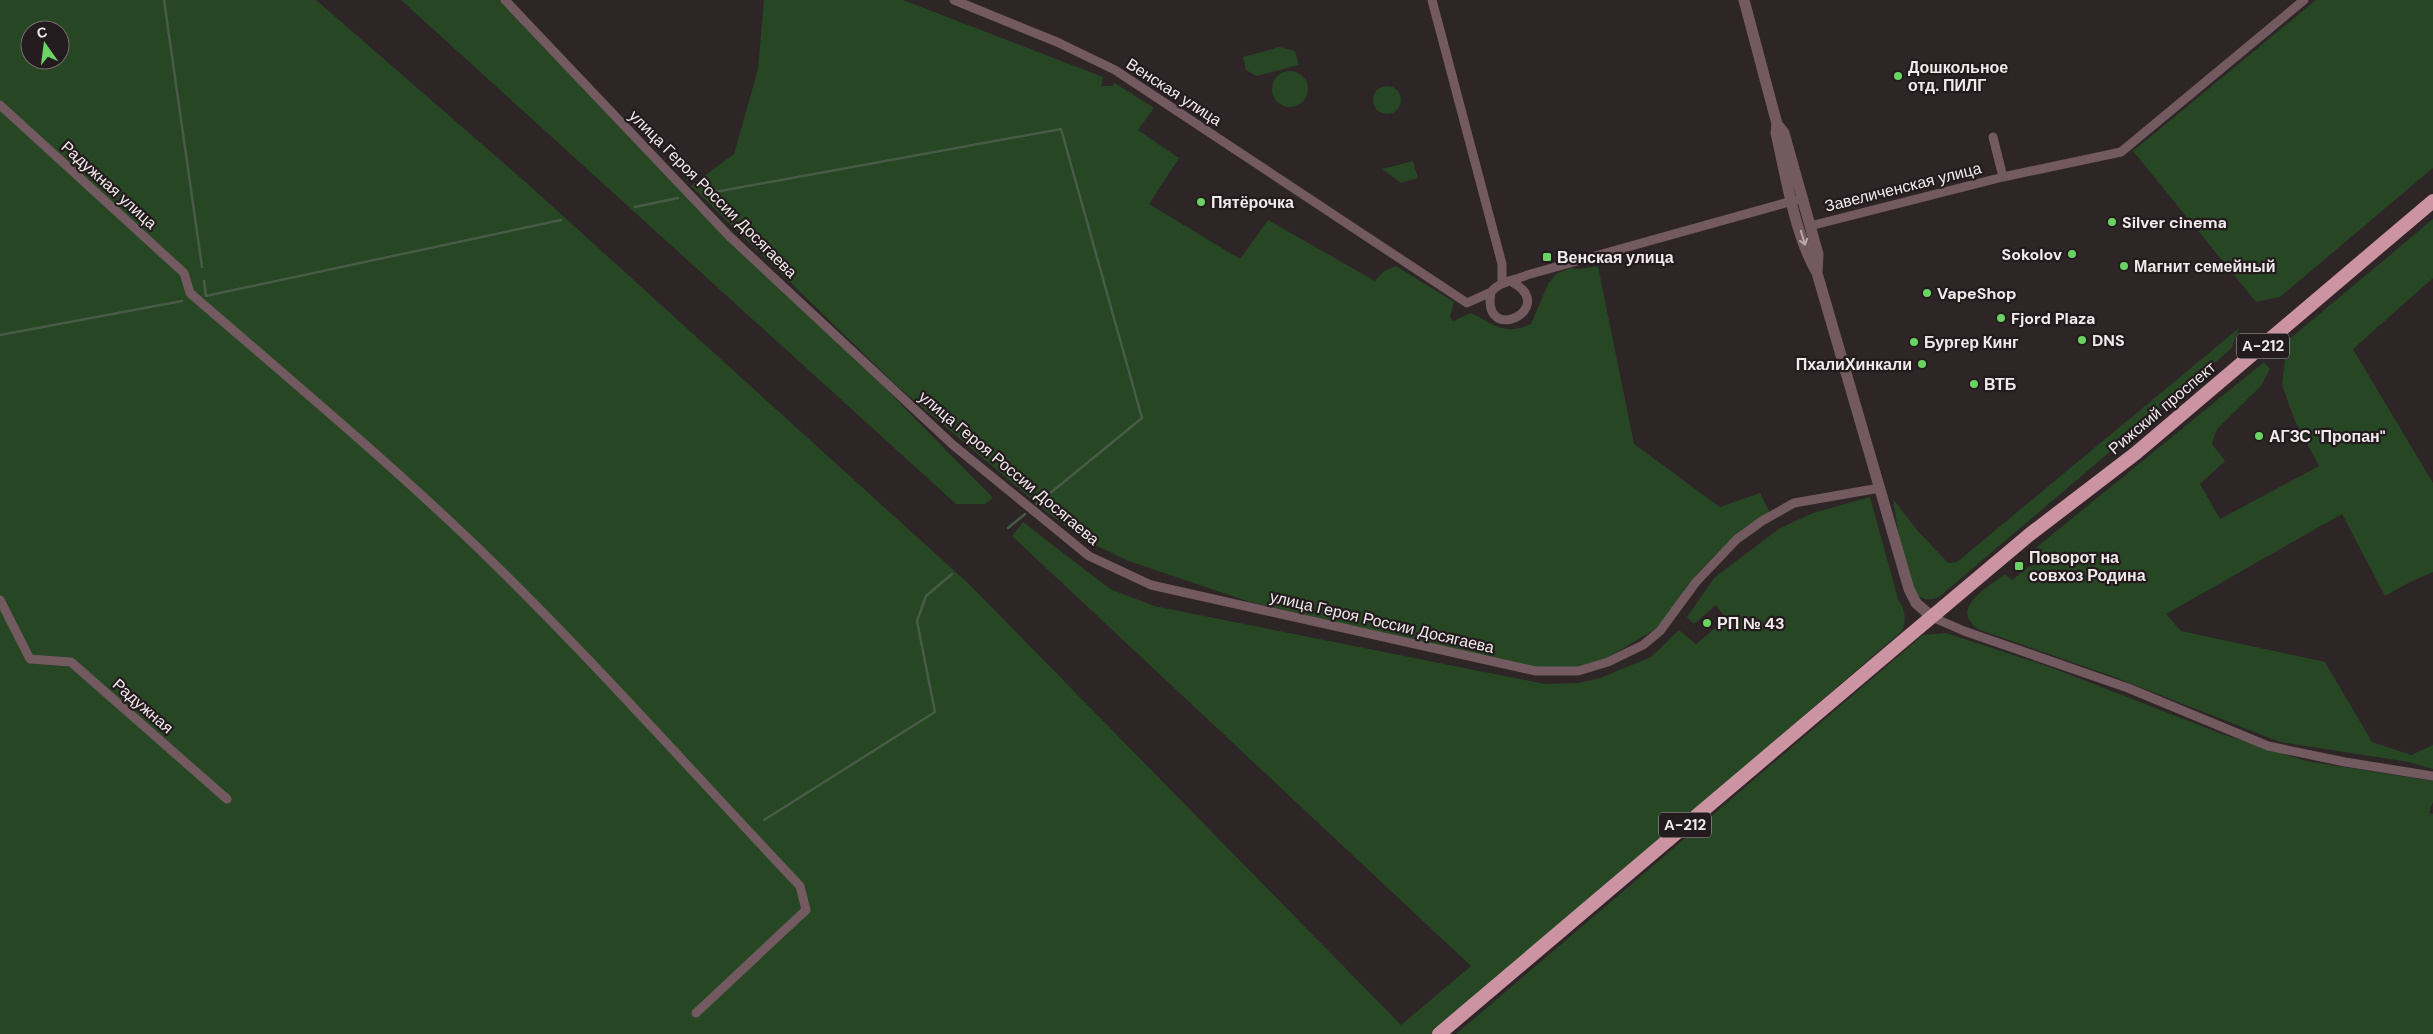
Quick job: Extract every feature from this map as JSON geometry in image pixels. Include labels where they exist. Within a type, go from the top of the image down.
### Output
[{"type":"highway","name":"Рижский проспект","points":[[1932,617],[2030,535],[2136,453],[2433,201]]},
{"type":"highway","name":"А-212","points":[[1438,1034],[1932,617]]},
{"type":"street","name":"улица Героя России Досягаева","points":[[505,0],[729,236],[953,445],[1089,556],[1151,585],[1536,671],[1578,671],[1608,662],[1643,645],[1660,631],[1696,582],[1737,539],[1762,521],[1794,503],[1880,488]]},
{"type":"street","name":"Венская улица","points":[[954,0],[1057,42],[1115,70],[1467,303],[1491,292]]},
{"type":"street","points":[[1432,0],[1507,282]]},
{"type":"street","points":[[1744,0],[1778,124],[1776,133],[1797,200],[1810,261],[1817,273],[1909,589],[1916,603],[1932,617],[1964,631],[2128,688],[2268,746],[2345,762],[2433,776]]},
{"type":"street","name":"Завеличенская улица","points":[[1810,226],[2003,177],[2121,152],[2304,0]]},
{"type":"street","name":"Радужная улица","points":[[0,105],[184,273],[190,293],[387,463],[476,546],[598,671],[800,886],[806,910],[696,1013]]},
{"type":"street","name":"Завеличенская улица","points":[[1993,137],[2003,177]]},
{"type":"street","points":[[1797,200],[1810,226],[1818,254],[1817,273]]},
{"type":"street","points":[[1507,282],[1522,288],[1528,299],[1525,311],[1517,319],[1505,321],[1494,315],[1489,304],[1491,292],[1507,282],[1797,200]]},
{"type":"street","name":"Радужная","points":[[0,600],[30,660],[71,662],[227,799]]},
{"type":"green space","points":[[0,0],[316,0],[530,186],[970,585],[1401,1025],[1471,966],[1012,536],[1023,522],[1110,589],[1154,606],[1545,684],[1579,683],[1600,678],[1651,657],[1679,630],[1696,644],[1726,619],[1716,605],[1694,624],[1687,617],[1715,577],[1780,528],[1813,513],[1870,497],[1898,599],[1904,611],[1905,619],[1902,631],[1432,1034],[0,1034]]},
{"type":"green space","points":[[401,0],[505,0],[993,498],[985,504],[956,504]]},
{"type":"green space","points":[[764,0],[903,0],[1103,77],[1101,86],[1112,86],[1115,83],[1154,108],[1138,130],[1179,158],[1149,204],[1240,259],[1268,220],[1375,281],[1384,271],[1396,266],[1454,302],[1450,317],[1453,321],[1471,313],[1493,325],[1507,329],[1531,324],[1548,284],[1556,274],[1570,268],[1580,269],[1598,266],[1634,444],[1720,507],[1760,493],[1770,513],[1741,530],[1709,561],[1688,584],[1674,608],[1657,628],[1607,658],[1576,667],[1536,667],[1381,634],[1247,601],[1126,560],[1085,540],[1048,513],[897,386],[691,186],[734,154],[758,69]]},
{"type":"green space","points":[[2316,0],[2433,0],[2433,168],[2280,297],[2256,302],[2133,151]]},
{"type":"green space","points":[[1279,47],[1295,51],[1299,65],[1256,76],[1246,70],[1243,57]]},
{"type":"green space","points":[[1290,71],[1303,76],[1308,89],[1303,102],[1290,107],[1277,102],[1272,89],[1277,76]]},
{"type":"green space","points":[[1387,86],[1397,90],[1401,100],[1397,110],[1387,114],[1377,110],[1373,100],[1377,90]]},
{"type":"green space","points":[[1413,161],[1418,178],[1401,183],[1382,169]]},
{"type":"green space","points":[[2433,219],[2433,278],[2353,349],[2433,483],[2433,572],[2385,596],[2342,514],[2166,614],[2181,631],[2325,662],[2372,742],[2411,755],[2433,745],[2433,769],[2409,762],[2280,742],[2109,675],[1980,630],[1971,622],[1967,614],[1969,607],[1981,592],[2005,574],[2012,580],[2035,562],[2027,555],[2264,362],[2270,369],[2261,386],[2217,429],[2212,444],[2225,461],[2200,484],[2220,519],[2319,466],[2295,421],[2282,385],[2287,341]]},
{"type":"green space","points":[[2239,328],[2231,349],[1939,597],[1927,599],[1914,594],[1901,551],[1893,499],[1917,530],[1948,563],[1957,562]]},
{"type":"green space","points":[[1946,633],[2050,667],[2222,734],[2306,761],[2433,781],[2433,802],[2429,813],[2433,814],[2433,1034],[1456,1034],[1923,635]]},
{"type":"waterway","points":[[164,0],[202,267]]},
{"type":"waterway","points":[[704,194],[1061,129],[1142,418],[1037,504]]},
{"type":"waterway","points":[[635,207],[678,198]]},
{"type":"waterway","points":[[204,281],[206,296],[561,220]]},
{"type":"waterway","points":[[0,335],[182,301]]},
{"type":"waterway","points":[[1008,528],[1025,514]]},
{"type":"waterway","points":[[764,820],[935,712],[917,621],[926,596],[952,574]]},
{"type":"place","name":"Дошкольное отд. ПИЛГ","points":[[1898,76]]},
{"type":"place","name":"Пятёрочка","points":[[1201,202]]},
{"type":"place","name":"Silver cinema","points":[[2112,222]]},
{"type":"place","name":"Sokolov","points":[[2072,254]]},
{"type":"place","name":"Венская улица","points":[[1547,257]]},
{"type":"place","name":"Магнит семейный","points":[[2124,266]]},
{"type":"place","name":"VapeShop","points":[[1927,293]]},
{"type":"place","name":"Fjord Plaza","points":[[2001,318]]},
{"type":"place","name":"DNS","points":[[2082,340]]},
{"type":"place","name":"Бургер Кинг","points":[[1914,342]]},
{"type":"place","name":"ПхалиХинкали","points":[[1922,364]]},
{"type":"place","name":"ВТБ","points":[[1974,384]]},
{"type":"place","name":"АГЗС \"Пропан\"","points":[[2259,436]]},
{"type":"place","name":"Поворот на совхоз Родина","points":[[2019,566]]},
{"type":"place","name":"РП № 43","points":[[1707,623]]}]
